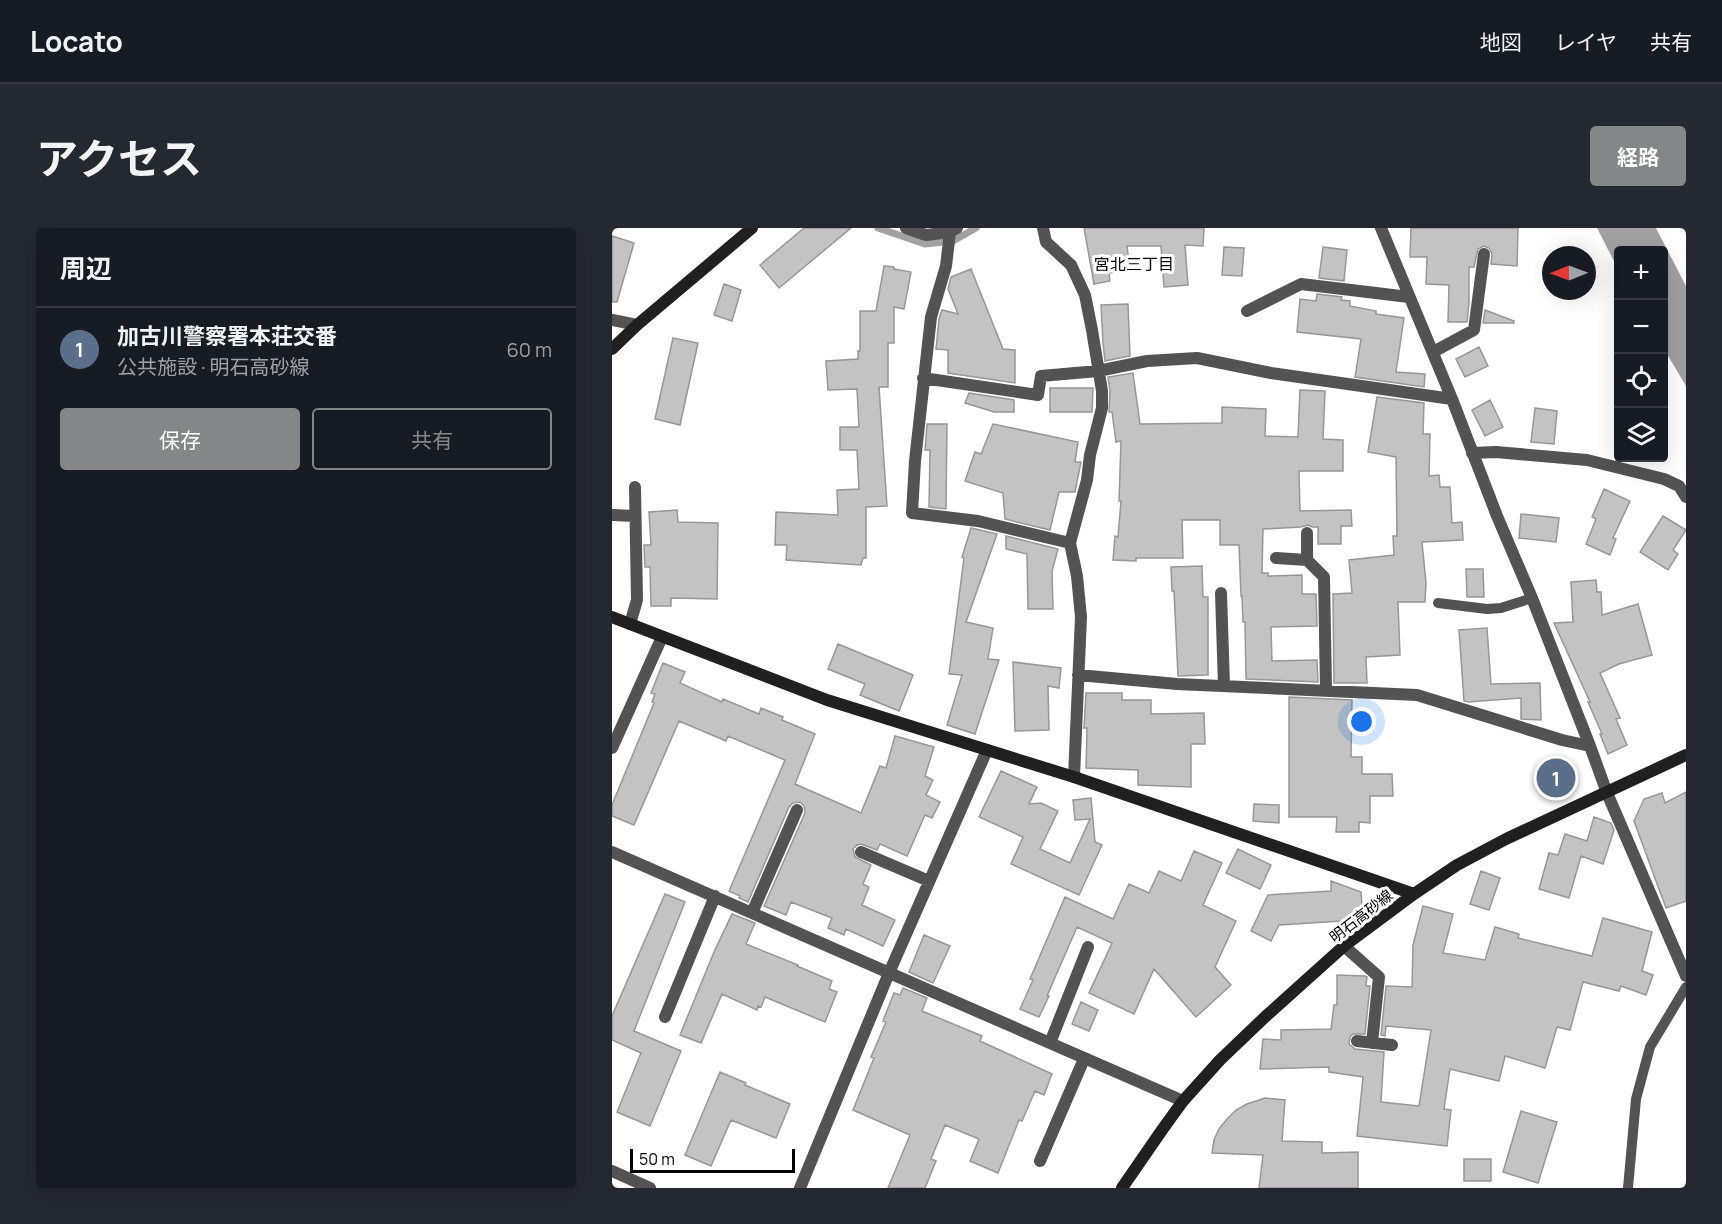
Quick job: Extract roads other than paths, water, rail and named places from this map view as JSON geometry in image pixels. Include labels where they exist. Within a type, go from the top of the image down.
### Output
[{"type":"street","points":[[612,349],[637,325],[752,228]]},
{"type":"street","points":[[906,228],[926,235],[954,230],[931,317],[923,378],[912,513],[978,521],[1070,543]]},
{"type":"street","points":[[1042,228],[1046,242],[1071,265],[1084,295],[1102,391],[1102,408],[1089,455],[1087,480],[1070,543],[1077,576],[1081,617],[1074,777]]},
{"type":"street","points":[[1381,228],[1532,598],[1607,793],[1686,976]]},
{"type":"street","points":[[1433,352],[1474,330],[1484,254]]},
{"type":"street","points":[[1247,311],[1301,284],[1409,297]]},
{"type":"street","points":[[612,320],[637,325]]},
{"type":"street","points":[[923,378],[1038,395],[1041,376],[1098,371],[1147,361],[1197,358],[1271,373],[1452,399]]},
{"type":"street","points":[[1472,453],[1542,455],[1596,462],[1664,479],[1679,486],[1686,497]]},
{"type":"street","points":[[630,624],[637,600],[635,487]]},
{"type":"street","points":[[612,515],[635,516]]},
{"type":"street","points":[[1307,533],[1307,560]]},
{"type":"street","points":[[1276,558],[1307,560],[1324,577],[1326,690]]},
{"type":"street","points":[[1221,593],[1224,686]]},
{"type":"street","points":[[612,617],[827,700],[1074,777],[1414,894]]},
{"type":"street","points":[[612,748],[662,638]]},
{"type":"street","points":[[1078,675],[1224,686],[1416,695],[1562,740],[1590,746]]},
{"type":"street","points":[[800,1188],[889,973],[987,750]]},
{"type":"street","name":"明石高砂線","points":[[1122,1188],[1183,1101],[1220,1060],[1344,946],[1457,865],[1496,844],[1686,755]]},
{"type":"street","points":[[752,913],[797,810]]},
{"type":"street","points":[[612,852],[1183,1101]]},
{"type":"street","points":[[861,852],[929,881]]},
{"type":"street","points":[[665,1017],[715,896]]},
{"type":"street","points":[[1344,946],[1379,976],[1372,1043]]},
{"type":"street","points":[[1050,1043],[1088,947]]},
{"type":"street","points":[[1357,1041],[1392,1045]]},
{"type":"street","points":[[1040,1161],[1084,1059]]},
{"type":"street","points":[[612,1171],[650,1188]]},
{"type":"lane","points":[[1438,603],[1487,609],[1501,608],[1532,598]]},
{"type":"lane","points":[[1628,1188],[1636,1099],[1650,1047],[1686,987]]},
{"type":"waterway","points":[[878,228],[925,244],[953,241],[976,228]]},
{"type":"place","name":"加古川警察署本荘交番","points":[[1556,778]]},
{"type":"district","name":"宮北三丁目","points":[[1134,264]]}]
